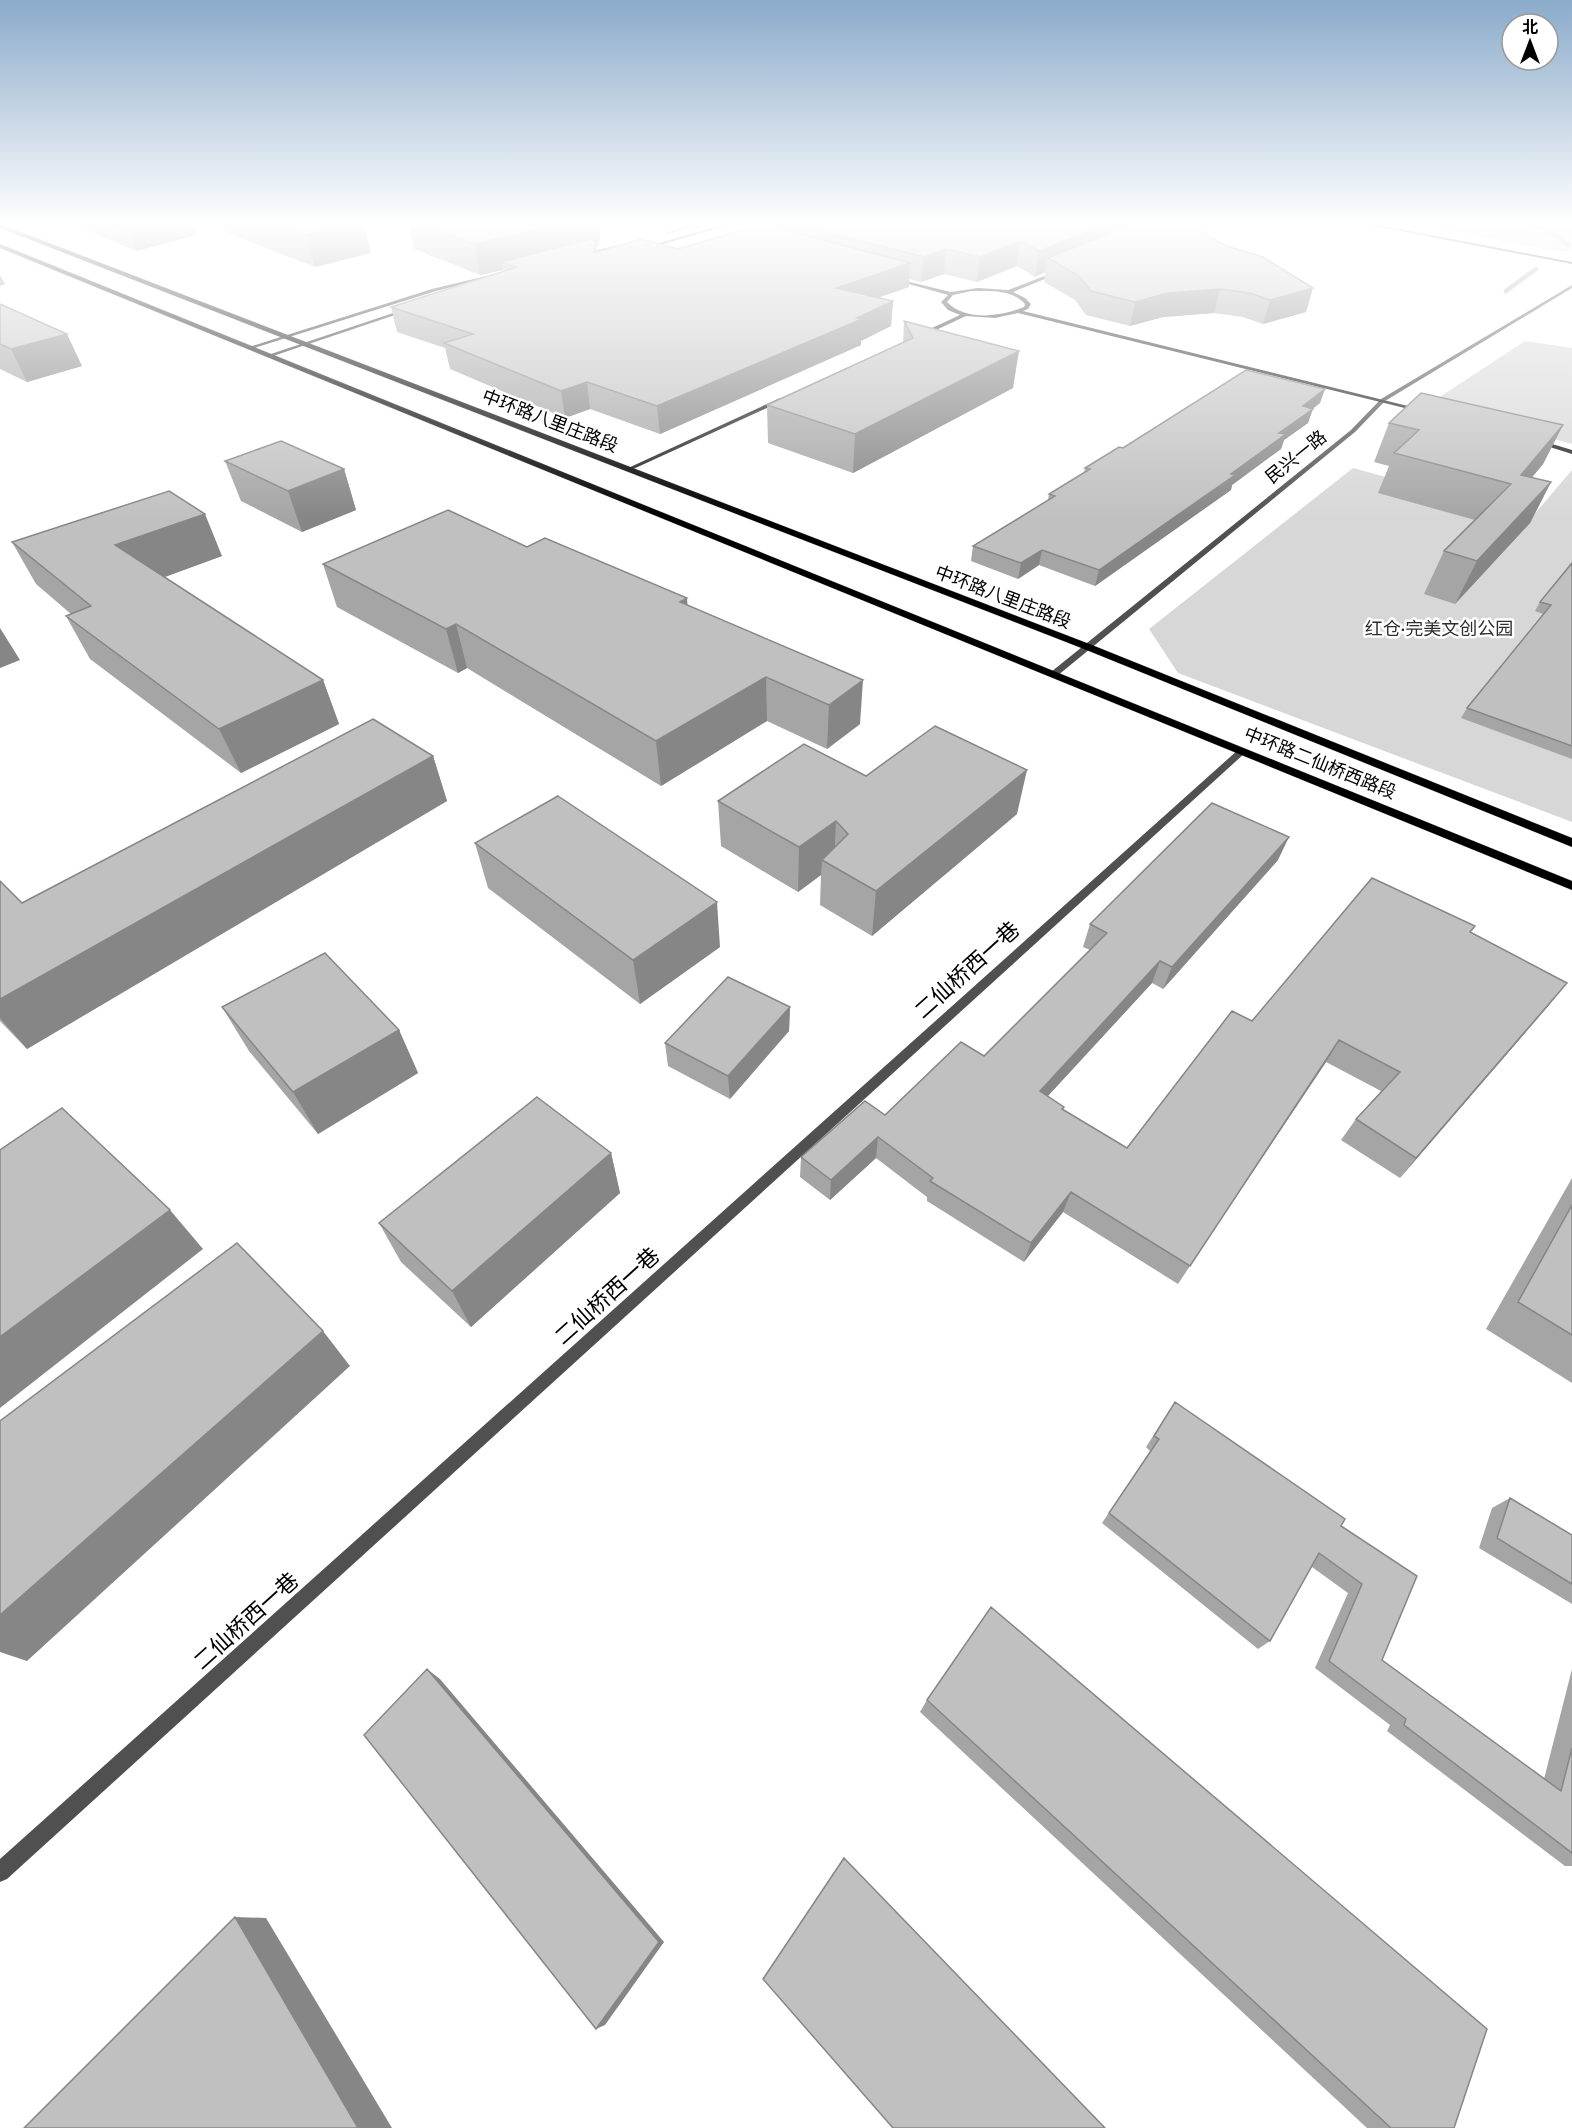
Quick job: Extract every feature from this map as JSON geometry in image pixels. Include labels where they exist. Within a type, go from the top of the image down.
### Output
[{"type":"main road","name":"中环路八里庄路段","points":[[185,320],[1054,674]]},
{"type":"main road","name":"中环路八里庄路段","points":[[242,320],[1088,647]]},
{"type":"main road","name":"中环路二仙桥西路段","points":[[1088,647],[1572,843]]},
{"type":"main road","name":"中环路二仙桥西路段","points":[[1054,674],[1572,886]]},
{"type":"street","points":[[252,347],[338,320]]},
{"type":"street","points":[[271,355],[375,320]]},
{"type":"street","points":[[912,339],[952,320]]},
{"type":"street","points":[[1053,320],[1427,411]]},
{"type":"street","name":"民兴一路","points":[[1054,674],[1353,431],[1383,400],[1515,320]]},
{"type":"street","points":[[629,470],[792,394]]},
{"type":"street","points":[[1527,439],[1572,452]]},
{"type":"street","name":"二仙桥西一巷","points":[[0,1872],[1242,750]]},
{"type":"green space","points":[[1525,341],[1572,348],[1572,444],[1438,408],[1432,402]]},
{"type":"green space","name":"红仓·完美文创公园","points":[[1353,468],[1532,517],[1572,470],[1572,822],[1178,673],[1149,629]]},
{"type":"building","points":[[0,320],[36,320],[67,334],[11,349],[0,344]]},
{"type":"building","points":[[431,320],[859,320],[657,406],[587,382],[561,391],[444,343],[473,334]]},
{"type":"building","points":[[904,321],[1019,351],[855,434],[767,405],[913,338]]},
{"type":"building","points":[[1246,370],[1325,389],[1303,406],[1313,409],[1279,433],[1286,434],[1231,474],[1235,475],[1099,570],[1042,550],[1021,563],[973,546],[1055,496],[1049,494],[1090,469],[1085,468],[1119,447],[1123,448]]},
{"type":"building","points":[[1421,393],[1563,425],[1521,475],[1551,482],[1477,561],[1444,551],[1511,484],[1394,453],[1419,430],[1389,423]]},
{"type":"building","points":[[281,441],[344,469],[288,491],[225,461]]},
{"type":"building","points":[[169,491],[205,514],[115,545],[323,680],[219,729],[66,616],[91,606],[12,542]]},
{"type":"building","points":[[448,510],[527,547],[545,538],[687,598],[680,602],[863,680],[829,705],[766,677],[656,741],[456,624],[446,629],[323,564]]},
{"type":"building","points":[[1572,563],[1572,746],[1467,708],[1551,605],[1540,602]]},
{"type":"building","points":[[373,719],[433,756],[0,999],[0,881],[22,903]]},
{"type":"building","points":[[935,726],[1027,770],[876,891],[822,860],[848,834],[836,821],[799,847],[718,801],[804,744],[866,776]]},
{"type":"building","points":[[558,796],[717,902],[633,960],[475,843]]},
{"type":"building","points":[[1212,803],[1289,837],[1172,967],[1160,961],[1040,1091],[1064,1107],[1062,1109],[1127,1148],[1232,1011],[1252,1021],[1372,878],[1475,926],[1470,932],[1567,983],[1416,1158],[1356,1119],[1400,1072],[1339,1040],[1190,1266],[1071,1192],[1031,1243],[930,1181],[933,1178],[878,1137],[831,1180],[801,1157],[865,1101],[885,1115],[961,1042],[984,1056],[1107,933],[1090,924]]},
{"type":"building","points":[[325,953],[399,1030],[293,1092],[222,1007]]},
{"type":"building","points":[[728,977],[790,1007],[728,1076],[665,1043]]},
{"type":"building","points":[[537,1097],[611,1153],[452,1291],[379,1223]]},
{"type":"building","points":[[62,1108],[170,1210],[0,1337],[0,1150]]},
{"type":"building","points":[[1572,1205],[1572,1335],[1518,1302]]},
{"type":"building","points":[[237,1243],[323,1331],[0,1615],[0,1421]]},
{"type":"building","points":[[1175,1402],[1345,1519],[1341,1526],[1417,1576],[1382,1660],[1561,1791],[1572,1748],[1572,1853],[1404,1725],[1406,1719],[1329,1661],[1362,1584],[1319,1553],[1270,1641],[1109,1513],[1159,1439],[1154,1436]]},
{"type":"building","points":[[1510,1498],[1572,1535],[1572,1584],[1497,1538]]},
{"type":"building","points":[[991,1607],[1487,2029],[1454,2128],[1391,2128],[927,1700]]},
{"type":"building","points":[[427,1669],[659,1942],[596,2029],[364,1735]]},
{"type":"building","points":[[844,1858],[1105,2128],[893,2128],[763,1979]]},
{"type":"building","points":[[235,1917],[358,2128],[24,2128]]}]
